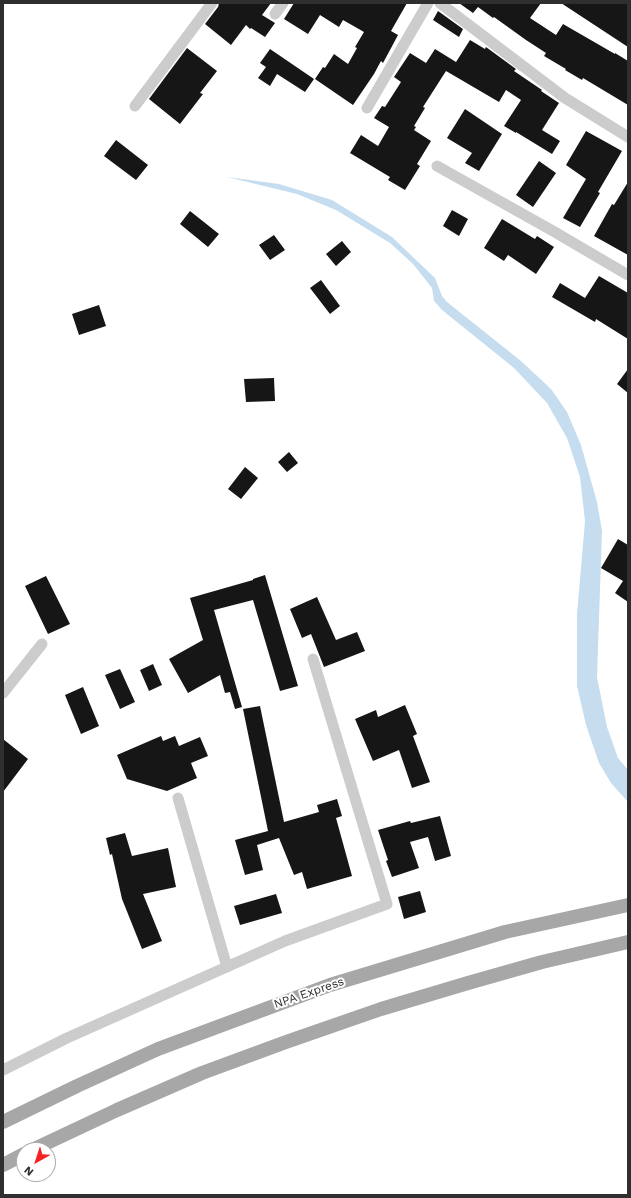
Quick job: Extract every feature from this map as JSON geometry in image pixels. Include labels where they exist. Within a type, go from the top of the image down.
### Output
[{"type":"main road","name":"NPA Express","points":[[3,1122],[158,1049],[330,985],[504,932],[628,905]]},
{"type":"main road","points":[[49,1142],[195,1076],[381,1009],[542,962],[628,942]]},
{"type":"main road","points":[[3,1165],[16,1158]]},
{"type":"street","points":[[135,106],[212,3]]},
{"type":"street","points":[[275,14],[283,3]]},
{"type":"street","points":[[367,108],[428,3]]},
{"type":"street","points":[[440,3],[565,98],[628,137]]},
{"type":"street","points":[[437,166],[628,275]]},
{"type":"street","points":[[3,693],[42,644]]},
{"type":"street","points":[[3,1070],[67,1038],[285,941],[387,904],[313,659]]},
{"type":"street","points":[[178,798],[227,967]]},
{"type":"water","points":[[227,177],[279,184],[332,200],[392,237],[435,278],[442,296],[447,302],[521,361],[551,389],[567,412],[581,445],[597,502],[602,531],[597,677],[607,727],[618,758],[628,770],[628,802],[611,783],[599,763],[586,725],[577,686],[577,614],[585,521],[580,477],[567,438],[547,403],[514,368],[442,310],[434,301],[432,288],[413,264],[390,243],[336,210],[297,194]]},
{"type":"building","points":[[219,3],[271,3],[262,15],[275,23],[265,37],[251,28],[250,29],[246,25],[231,45],[205,24],[218,7]]},
{"type":"building","points":[[294,3],[407,3],[391,31],[398,35],[383,63],[381,61],[353,105],[315,79],[323,67],[325,68],[334,54],[348,64],[357,48],[355,47],[364,32],[343,20],[339,27],[320,15],[308,34],[284,19]]},
{"type":"building","points":[[459,3],[541,3],[530,18],[556,35],[563,24],[628,61],[628,105],[583,78],[582,80],[565,70],[566,69],[544,56],[546,53],[478,7],[473,13]]},
{"type":"building","points":[[561,3],[628,3],[628,47]]},
{"type":"building","points":[[438,11],[463,29],[459,37],[433,20]]},
{"type":"building","points":[[470,40],[485,49],[486,47],[516,69],[514,71],[559,103],[542,130],[560,141],[552,154],[504,126],[521,100],[506,90],[499,102],[446,71],[423,107],[425,108],[414,126],[416,127],[414,130],[431,141],[417,164],[420,166],[405,190],[388,180],[390,177],[350,153],[361,135],[378,146],[389,127],[374,118],[382,106],[385,107],[401,82],[394,77],[410,53],[426,63],[435,49],[456,62]]},
{"type":"building","points":[[187,48],[217,71],[200,93],[203,94],[180,124],[149,99]]},
{"type":"building","points":[[270,49],[314,79],[305,92],[277,74],[270,86],[258,78],[266,67],[260,63]]},
{"type":"building","points":[[465,109],[502,134],[479,171],[465,163],[472,153],[447,138]]},
{"type":"building","points":[[586,131],[622,151],[580,227],[563,218],[586,179],[566,165]]},
{"type":"building","points":[[116,140],[148,165],[136,180],[104,156]]},
{"type":"building","points":[[539,161],[556,173],[533,207],[516,195]]},
{"type":"building","points":[[628,182],[628,255],[594,236],[612,204],[614,205]]},
{"type":"building","points":[[452,210],[468,219],[459,236],[443,226]]},
{"type":"building","points":[[190,211],[219,234],[208,247],[180,224]]},
{"type":"building","points":[[502,219],[535,239],[537,236],[554,247],[536,274],[508,255],[504,261],[484,248]]},
{"type":"building","points":[[274,235],[285,250],[270,260],[259,245]]},
{"type":"building","points":[[342,241],[351,252],[336,266],[326,254]]},
{"type":"building","points":[[599,276],[628,293],[628,339],[596,319],[595,322],[552,297],[560,283],[585,298]]},
{"type":"building","points":[[321,280],[340,306],[330,314],[310,288]]},
{"type":"building","points":[[99,305],[106,326],[79,335],[72,314]]},
{"type":"building","points":[[628,369],[628,393],[617,384]]},
{"type":"building","points":[[274,378],[275,401],[246,402],[244,379]]},
{"type":"building","points":[[289,452],[298,463],[287,472],[278,462]]},
{"type":"building","points":[[245,467],[258,478],[241,499],[228,489]]},
{"type":"building","points":[[618,539],[628,545],[628,602],[615,593],[623,581],[601,568]]},
{"type":"building","points":[[265,575],[298,686],[280,691],[253,600],[214,610],[242,707],[235,709],[230,692],[225,693],[220,675],[188,693],[169,659],[203,640],[190,598],[253,580]]},
{"type":"building","points":[[46,576],[70,624],[48,634],[25,586]]},
{"type":"building","points":[[317,597],[336,640],[357,632],[365,651],[324,667],[311,634],[302,638],[290,609]]},
{"type":"building","points":[[153,664],[162,685],[149,691],[140,670]]},
{"type":"building","points":[[120,669],[135,702],[120,709],[105,675]]},
{"type":"building","points":[[83,687],[99,726],[81,734],[65,695]]},
{"type":"building","points":[[405,705],[417,734],[413,736],[430,782],[412,788],[399,750],[373,761],[355,719],[376,710],[378,717]]},
{"type":"building","points":[[260,706],[284,822],[319,812],[317,805],[337,799],[342,816],[336,818],[352,876],[307,889],[302,872],[294,875],[279,838],[257,845],[263,870],[245,875],[235,840],[268,831],[243,709]]},
{"type":"building","points":[[161,736],[163,741],[175,736],[179,746],[200,737],[208,756],[191,763],[197,778],[167,791],[127,779],[117,755]]},
{"type":"building","points":[[3,739],[28,759],[3,792]]},
{"type":"building","points":[[440,816],[451,856],[435,861],[428,837],[410,842],[419,868],[392,877],[378,830],[410,821],[411,823]]},
{"type":"building","points":[[125,833],[132,856],[168,848],[176,887],[143,894],[162,941],[142,949],[122,899],[112,854],[110,855],[106,838]]},
{"type":"building","points":[[420,891],[426,912],[404,919],[398,897]]},
{"type":"building","points":[[276,894],[282,913],[240,925],[234,906]]}]
